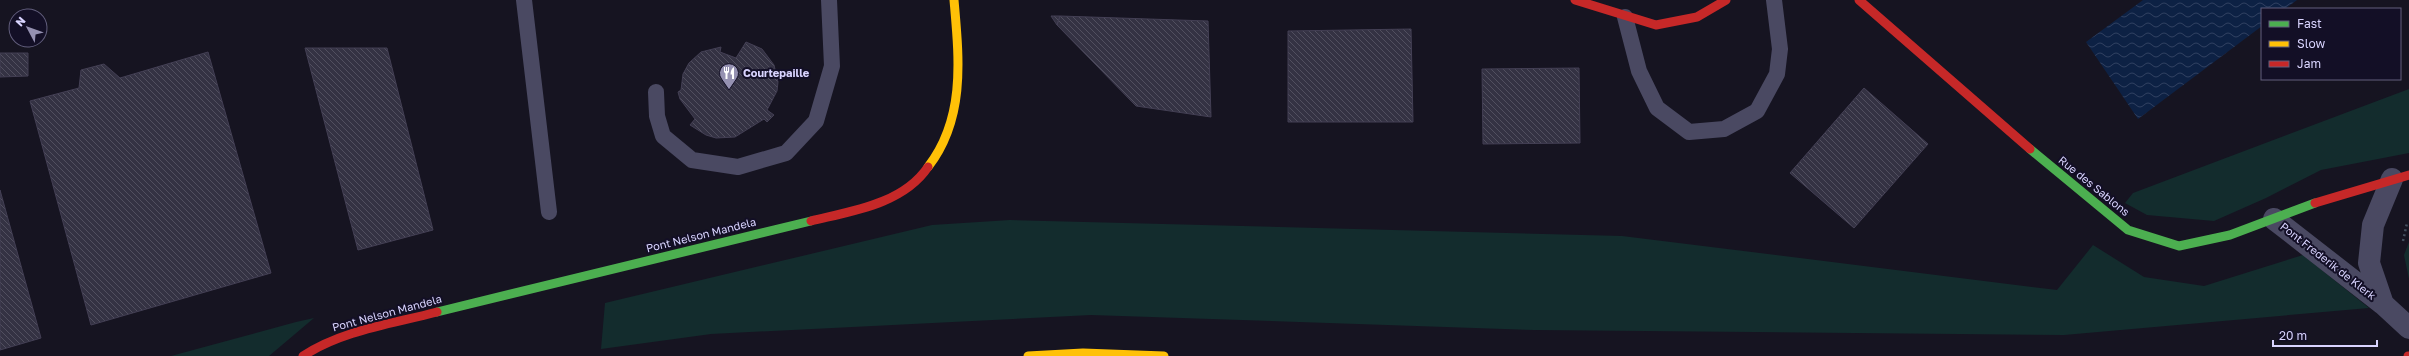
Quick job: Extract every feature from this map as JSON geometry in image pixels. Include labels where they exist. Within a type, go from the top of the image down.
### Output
[{"type":"main road","name":"Pont Nelson Mandela","points":[[303,356],[323,343],[353,333],[787,227],[854,209],[893,196],[917,182],[936,157],[950,134],[957,102],[959,62],[954,0]]},
{"type":"main road","points":[[1575,0],[1625,17],[1656,24],[1697,17],[1726,0]]},
{"type":"main road","name":"Rue des Sablons","points":[[1859,0],[2042,159],[2128,230],[2179,246],[2230,235],[2308,205],[2401,177]]},
{"type":"main road","points":[[1028,356],[1083,353],[1164,356]]},
{"type":"street","name":"Pont Frederik de Klerk","points":[[2382,304],[2369,263],[2373,225],[2401,177]]},
{"type":"street","name":"Pont Frederik de Klerk","points":[[2274,219],[2382,304],[2409,328]]},
{"type":"lane","points":[[524,0],[549,212]]},
{"type":"lane","points":[[656,92],[657,116],[663,136],[692,160],[738,167],[786,153],[816,121],[832,66],[829,0]]},
{"type":"lane","points":[[1625,17],[1639,71],[1657,108],[1689,132],[1724,128],[1757,111],[1777,74],[1780,49],[1774,0]]},
{"type":"green space","points":[[2409,89],[2409,153],[2321,170],[2266,198],[2214,221],[2147,215],[2125,203],[2133,193]]},
{"type":"green space","points":[[1010,220],[1622,236],[2057,290],[2093,245],[2144,277],[2204,286],[2303,255],[2369,308],[2064,335],[1535,330],[1091,315],[711,334],[601,349],[605,303],[932,225]]},
{"type":"green space","points":[[2409,242],[2409,279],[2404,255]]},
{"type":"green space","points":[[314,318],[269,356],[171,356],[296,322]]},
{"type":"water","points":[[2143,0],[2297,0],[2286,8],[2261,8],[2261,27],[2138,119],[2086,42]]},
{"type":"building","points":[[1051,16],[1060,16],[1057,25]]},
{"type":"building","points":[[1060,16],[1208,21],[1211,117],[1136,106],[1057,25]]},
{"type":"building","points":[[1411,29],[1413,122],[1288,122],[1288,31]]},
{"type":"building","name":"Courtepaille","points":[[746,42],[762,49],[774,65],[778,82],[777,91],[767,110],[774,115],[767,122],[764,119],[735,137],[716,138],[706,135],[690,125],[695,119],[680,99],[678,92],[681,90],[683,74],[689,63],[701,52],[721,47],[720,52],[736,58]]},
{"type":"building","points":[[305,48],[387,48],[433,230],[358,250]]},
{"type":"building","points":[[208,52],[271,273],[91,325],[30,101],[79,88],[81,70],[104,64],[120,78]]},
{"type":"building","points":[[0,53],[28,53],[28,76],[0,77]]},
{"type":"building","points":[[1579,68],[1580,143],[1483,144],[1482,69]]},
{"type":"building","points":[[1864,88],[1928,144],[1854,228],[1790,173]]},
{"type":"building","points":[[0,190],[41,338],[0,350]]},
{"type":"traffic: fast","points":[[2030,149],[2128,230],[2179,246],[2230,235],[2315,203]]},
{"type":"traffic: fast","points":[[437,312],[811,221]]},
{"type":"traffic: slow","points":[[928,167],[940,148],[949,128],[954,108],[958,65],[954,0]]},
{"type":"traffic: slow","points":[[1028,356],[1083,353],[1164,356]]},
{"type":"traffic: jam","points":[[1575,0],[1656,25],[1697,17],[1726,0]]},
{"type":"traffic: jam","points":[[1859,0],[2030,149]]},
{"type":"traffic: jam","points":[[811,221],[859,209],[891,198],[905,190],[917,180],[928,167]]},
{"type":"traffic: jam","points":[[2315,203],[2409,175]]},
{"type":"traffic: jam","points":[[303,356],[318,347],[351,334],[385,324],[437,312]]},
{"type":"place","name":"Courtepaille","points":[[729,90]]}]
